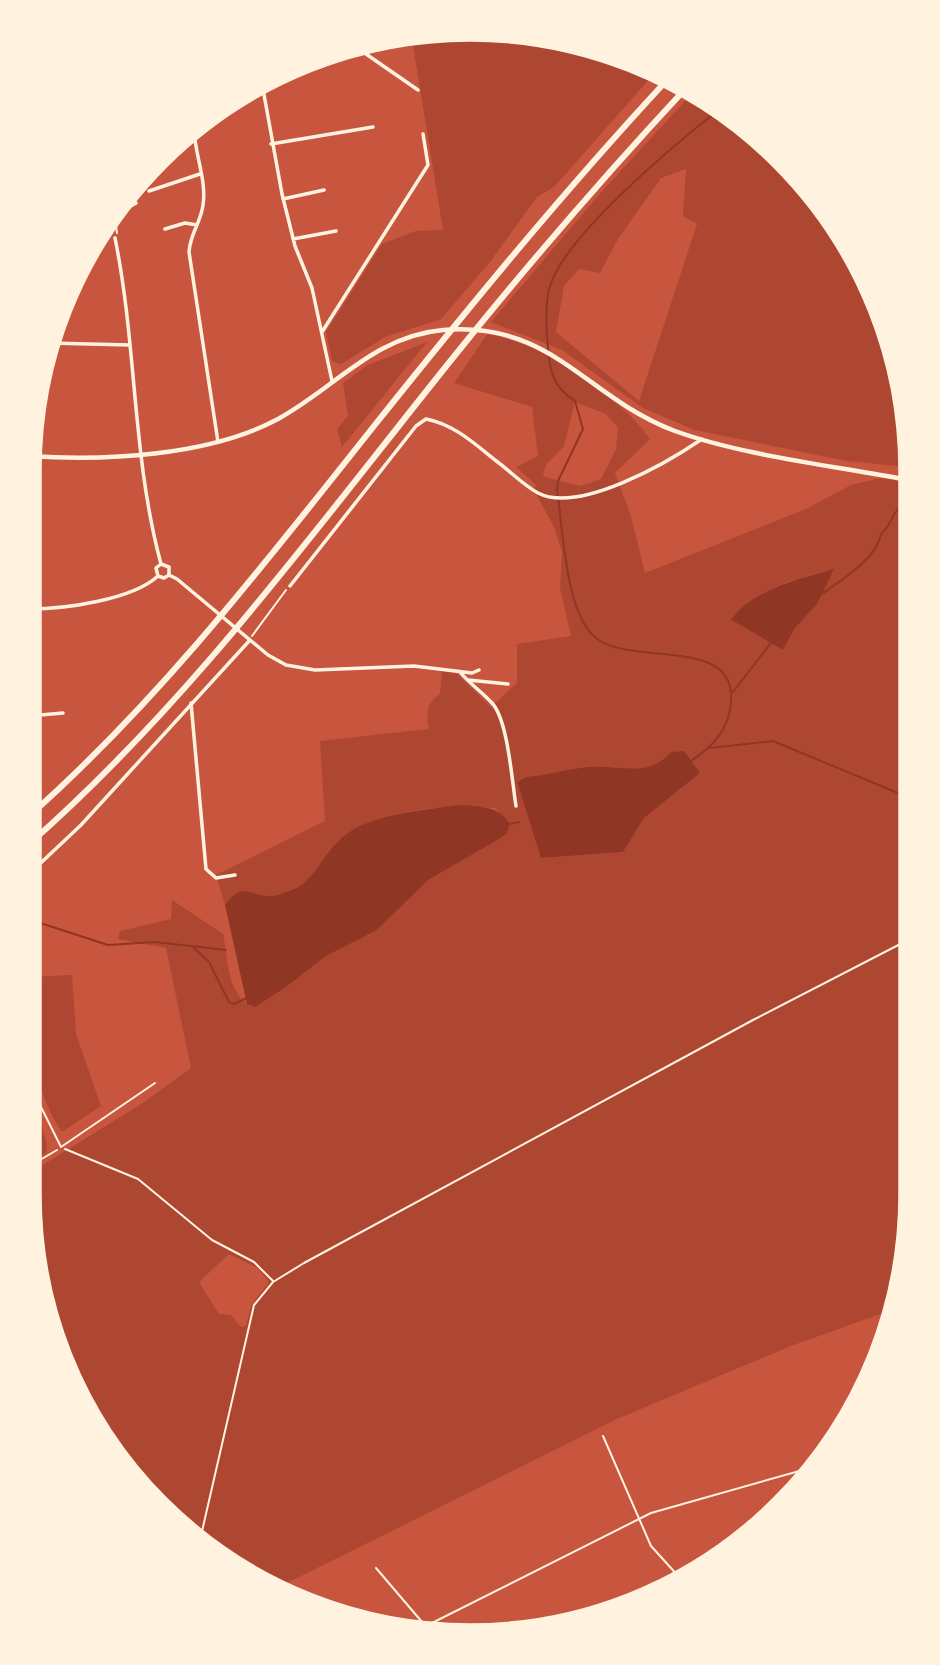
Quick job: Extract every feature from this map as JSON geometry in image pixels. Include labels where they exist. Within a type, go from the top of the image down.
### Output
[{"type":"highway","points":[[40,807],[84,766],[185,658],[526,238],[662,86]]},
{"type":"highway","points":[[40,833],[129,748],[200,670],[541,250],[680,95]]},
{"type":"street","points":[[367,53],[418,90]]},
{"type":"street","points":[[264,93],[283,199],[293,239],[312,288],[332,381]]},
{"type":"street","points":[[271,144],[373,127]]},
{"type":"street","points":[[322,332],[428,165],[423,134]]},
{"type":"street","points":[[195,140],[203,206],[190,238],[189,252],[218,442]]},
{"type":"street","points":[[149,191],[200,174]]},
{"type":"street","points":[[283,199],[324,190]]},
{"type":"street","points":[[132,204],[136,203]]},
{"type":"street","points":[[164,229],[185,223],[197,225]]},
{"type":"street","points":[[293,239],[336,231]]},
{"type":"street","points":[[115,238],[126,291],[140,453],[161,564]]},
{"type":"street","points":[[40,457],[64,458],[140,453],[218,442],[279,418],[394,342],[437,331],[486,331],[510,335],[544,348],[645,417],[702,439],[900,478]]},
{"type":"street","points":[[60,343],[131,345]]},
{"type":"street","points":[[290,586],[416,426],[426,419],[455,429],[538,493],[559,497],[578,497],[612,486],[681,453],[702,439]]},
{"type":"street","points":[[161,564],[169,567],[169,575]]},
{"type":"street","points":[[158,576],[156,568],[161,564]]},
{"type":"street","points":[[158,576],[164,578],[169,575]]},
{"type":"street","points":[[169,575],[277,661],[305,669],[414,666],[476,673],[479,670]]},
{"type":"street","points":[[40,609],[132,592],[147,586],[158,576]]},
{"type":"street","points":[[40,864],[81,825],[250,640]]},
{"type":"street","points":[[459,671],[493,704],[501,721],[516,806]]},
{"type":"street","points":[[466,679],[508,684]]},
{"type":"street","points":[[191,704],[206,869],[216,878],[235,875]]},
{"type":"street","points":[[40,715],[63,713]]},
{"type":"lane","points":[[40,1105],[61,1147],[155,1083]]},
{"type":"lane","points":[[603,1436],[637,1520],[651,1546],[675,1572]]},
{"type":"lane","points":[[436,1623],[637,1520],[799,1471]]},
{"type":"lane","points":[[376,1568],[422,1622]]},
{"type":"path","points":[[116,229],[120,222]]},
{"type":"path","points":[[250,640],[290,586]]},
{"type":"path","points":[[202,1531],[254,1305],[273,1282],[753,1020],[900,944]]},
{"type":"path","points":[[40,1160],[61,1147],[138,1179],[212,1240],[254,1262],[273,1282]]},
{"type":"shaded area","points":[[470,40],[526,44],[581,55],[649,80],[554,187],[537,197],[490,262],[441,319],[385,337],[341,364],[332,361],[326,332],[382,244],[416,231],[443,230],[413,44]]},
{"type":"shaded area","points":[[687,99],[732,129],[774,166],[811,208],[842,255],[867,306],[885,359],[896,414],[900,466],[847,461],[695,430],[643,408],[562,350],[491,322],[597,197]],"holes":[[[686,169],[683,216],[697,224],[639,401],[556,332],[564,286],[579,269],[600,273],[618,239],[661,178]]]},
{"type":"shaded area","points":[[488,333],[545,354],[579,374],[612,399],[650,439],[615,473],[631,516],[645,573],[806,509],[851,485],[881,478],[900,481],[900,1195],[891,1279],[883,1313],[791,1346],[617,1419],[287,1583],[255,1567],[208,1536],[166,1499],[129,1457],[98,1410],[73,1359],[55,1306],[44,1251],[40,1167],[143,1103],[191,1068],[166,948],[118,939],[120,931],[171,919],[172,900],[223,934],[234,987],[246,1003],[255,1007],[326,956],[377,930],[428,880],[510,824],[495,808],[436,808],[393,815],[355,829],[340,839],[309,878],[297,887],[272,896],[242,892],[225,905],[216,875],[325,821],[320,741],[429,729],[428,709],[440,694],[442,671],[457,674],[491,707],[517,683],[517,644],[571,636],[560,588],[562,552],[554,527],[534,490],[536,485],[516,467],[538,456],[532,407],[454,383]],"holes":[[[575,402],[606,414],[618,428],[616,449],[601,479],[581,486],[545,477],[543,474],[546,465],[564,446]],[[833,570],[817,604],[795,628],[783,650],[732,621],[740,610],[763,593],[791,581]],[[671,752],[700,773],[644,818],[623,852],[541,858],[517,782],[526,777],[579,768],[642,768],[662,760]],[[229,1254],[258,1268],[269,1282],[252,1304],[246,1326],[241,1327],[231,1315],[219,1314],[199,1282]]]},
{"type":"shaded area","points":[[427,342],[342,447],[337,429],[348,416],[343,383],[368,365]]},
{"type":"shaded area","points":[[834,569],[817,604],[795,628],[783,650],[731,620],[751,600],[764,593],[791,581]]},
{"type":"shaded area","points":[[684,751],[700,773],[644,818],[623,852],[541,858],[517,782],[526,777],[587,767],[642,768],[662,760],[671,752]]},
{"type":"shaded area","points":[[459,805],[488,808],[500,813],[510,824],[506,834],[428,880],[377,930],[326,956],[255,1007],[247,1004],[225,905],[231,897],[242,891],[272,896],[298,887],[309,878],[337,842],[363,825],[394,815]]},
{"type":"shaded area","points":[[72,975],[76,1034],[101,1106],[62,1132],[51,1114],[40,1086],[40,976]]},
{"type":"shaded area","points":[[40,1120],[47,1144],[46,1153],[40,1157]]},
{"type":"waterway","points":[[691,761],[713,743],[727,721],[731,702],[728,681],[717,668],[700,660],[612,646],[596,638],[578,610],[567,569],[557,490],[558,481],[583,429],[575,401],[557,384],[552,372],[546,311],[549,289],[558,268],[575,244],[650,167],[712,115]]},
{"type":"waterway","points":[[822,594],[866,560],[900,507]]},
{"type":"waterway","points":[[733,692],[770,644]]},
{"type":"waterway","points":[[709,748],[773,741],[900,794]]},
{"type":"waterway","points":[[510,824],[519,822]]},
{"type":"waterway","points":[[40,923],[108,945],[155,942],[226,950]]},
{"type":"waterway","points":[[194,948],[209,962],[229,1002],[234,1004],[247,998]]}]
